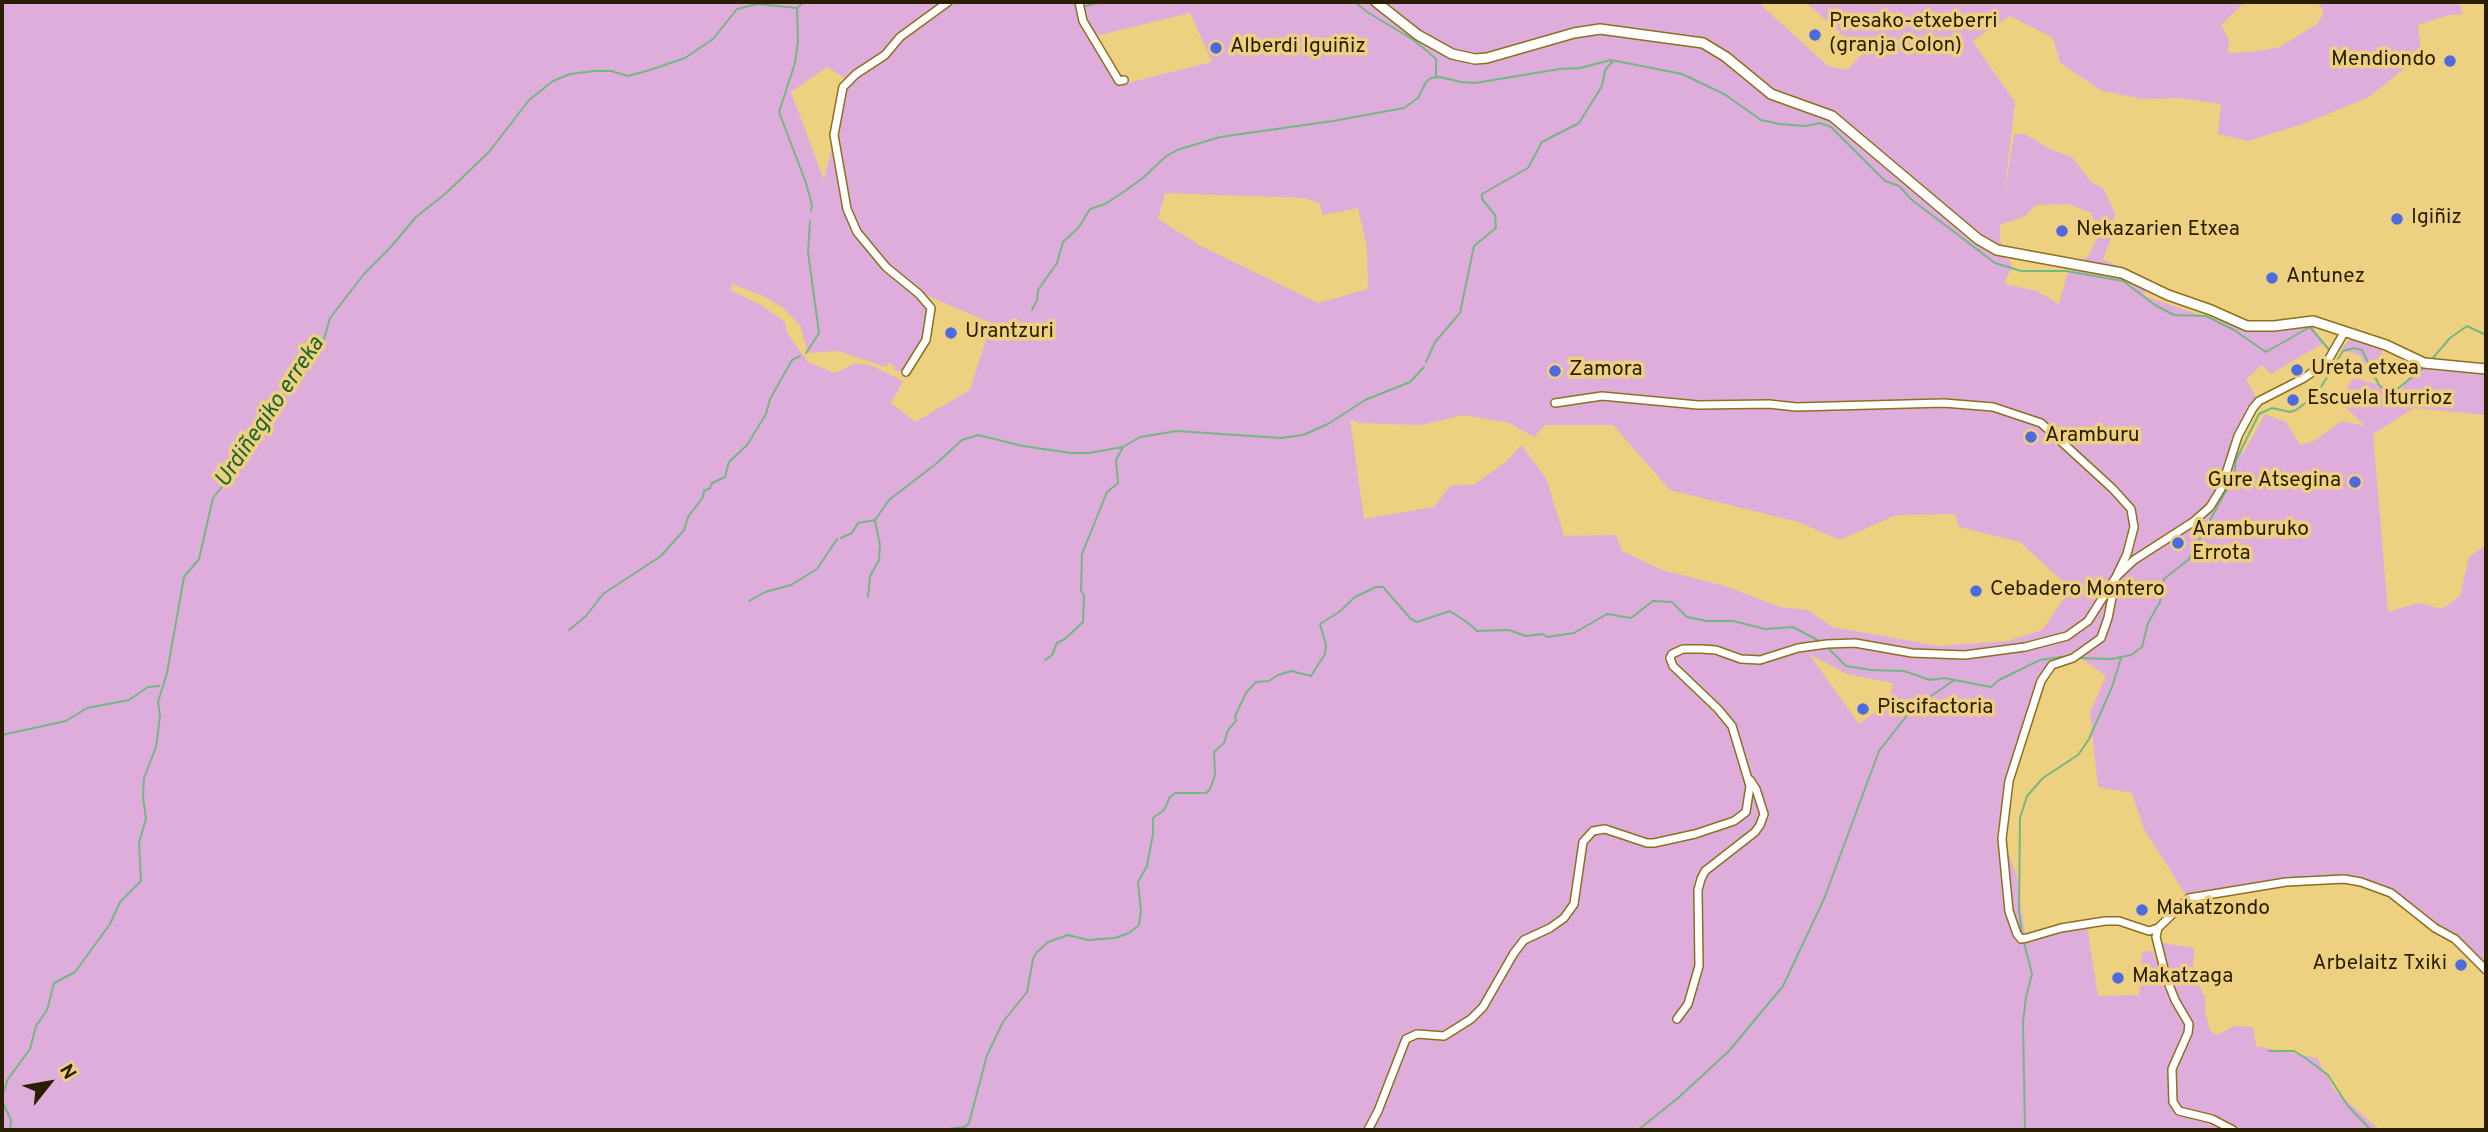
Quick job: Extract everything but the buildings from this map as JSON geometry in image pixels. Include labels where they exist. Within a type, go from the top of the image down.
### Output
[{"type":"street","points":[[906,372],[926,340],[931,308],[919,294],[886,267],[857,232],[847,209],[834,135],[844,87],[856,74],[885,54],[900,37],[948,2]]},
{"type":"street","points":[[1079,2],[1083,21],[1119,81],[1124,80]]},
{"type":"street","points":[[1376,2],[1418,35],[1452,54],[1475,59],[1574,33],[1600,29],[1703,43],[1726,57],[1771,94],[1832,116],[1978,239],[1997,250],[2122,273],[2168,295],[2247,326],[2266,327],[2313,321],[2386,345],[2429,364],[2486,369]]},
{"type":"street","points":[[2345,331],[2327,362],[2304,378],[2259,401],[2238,436],[2221,489],[2210,507],[2193,522],[2134,560],[2116,577],[2101,638],[2076,657],[2052,665],[2041,681],[2009,781],[2002,839],[2007,897],[2013,925],[2021,939],[2061,928],[2105,921],[2119,921],[2149,931],[2158,928],[2189,898],[2286,882],[2344,879],[2391,893],[2435,928],[2455,939],[2486,970]]},
{"type":"street","points":[[1555,403],[1602,396],[1698,405],[1769,404],[1796,407],[1944,403],[1993,407],[2041,423],[2131,509],[2133,527],[2127,554],[2116,577],[2088,621],[2067,636],[2025,647],[1965,654],[1912,653],[1855,643],[1798,648],[1760,660],[1741,659],[1716,650],[1683,649],[1672,654],[1670,658],[1673,666],[1732,726],[1763,814],[1755,832],[1705,871],[1701,878],[1698,891],[1701,953],[1699,965],[1688,1004],[1677,1019]]},
{"type":"street","points":[[1368,1130],[1406,1039],[1417,1034],[1444,1036],[1471,1018],[1483,1007],[1524,940],[1564,918],[1574,904],[1583,842],[1593,831],[1605,828],[1647,843],[1676,840],[1734,821],[1746,812],[1749,801],[1748,776]]},
{"type":"street","points":[[2158,928],[2156,937],[2166,977],[2189,1024],[2188,1033],[2172,1069],[2173,1102],[2179,1111],[2212,1119],[2233,1130]]},
{"type":"shaded area","points":[[2,2],[1762,2],[1762,6],[1828,66],[1847,70],[1863,53],[1805,2],[2245,2],[2221,25],[2229,40],[2228,53],[2280,47],[2317,24],[2324,13],[2317,2],[2458,2],[2463,14],[2449,15],[2418,25],[2421,55],[2369,97],[2303,124],[2248,141],[2218,134],[2221,104],[2178,98],[2142,99],[2102,91],[2060,63],[2053,38],[2010,16],[1972,41],[2015,102],[2004,197],[2014,134],[2025,134],[2050,149],[2072,157],[2091,182],[2103,188],[2115,213],[2110,242],[2103,259],[2145,279],[2145,296],[2209,318],[2216,310],[2259,327],[2313,321],[2314,329],[2323,343],[2271,374],[2262,365],[2246,379],[2257,399],[2248,408],[2231,456],[2244,452],[2265,414],[2286,422],[2300,445],[2312,442],[2342,421],[2365,426],[2340,402],[2353,378],[2400,390],[2418,365],[2486,371],[2486,415],[2414,408],[2373,434],[2388,612],[2418,603],[2442,609],[2460,596],[2469,557],[2486,545],[2486,970],[2467,948],[2402,900],[2378,887],[2361,882],[2344,879],[2286,882],[2189,900],[2144,829],[2132,793],[2098,787],[2090,713],[2106,676],[2078,656],[2051,663],[2040,679],[2006,781],[1997,837],[1998,856],[2009,855],[2017,877],[2025,936],[2029,943],[2062,930],[2087,927],[2098,996],[2139,995],[2142,952],[2152,951],[2170,994],[2186,1021],[2184,1036],[2174,1057],[2185,1046],[2189,1021],[2172,988],[2161,955],[2162,943],[2194,948],[2193,973],[2205,997],[2210,1031],[2218,1035],[2234,1026],[2253,1027],[2256,1046],[2317,1058],[2335,1091],[2380,1130],[2,1130]],"holes":[[[1190,13],[1212,62],[1119,85],[1096,36]],[[827,67],[848,80],[824,180],[791,92]],[[1165,193],[1303,198],[1320,203],[1322,215],[1358,208],[1367,247],[1368,289],[1318,303],[1201,246],[1158,219]],[[2068,204],[2091,213],[2100,232],[2089,255],[2067,275],[2059,304],[2037,291],[2004,284],[2012,266],[2000,240],[2000,225],[2025,216],[2036,205]],[[732,284],[763,296],[783,308],[800,325],[808,353],[838,351],[886,367],[889,363],[895,366],[895,371],[904,371],[925,339],[931,309],[921,293],[991,323],[970,390],[915,422],[891,403],[903,381],[872,366],[856,363],[835,373],[808,362],[787,333],[785,322],[761,305],[730,290]],[[1464,415],[1509,423],[1534,437],[1545,425],[1613,425],[1670,490],[1798,522],[1840,540],[1896,515],[1955,514],[1959,527],[2020,542],[2071,589],[2042,630],[2008,641],[1938,646],[1833,627],[1807,610],[1780,607],[1725,586],[1662,570],[1622,551],[1616,535],[1564,536],[1546,478],[1521,445],[1507,461],[1475,484],[1450,486],[1434,507],[1364,519],[1350,419],[1358,423],[1421,425]],[[1809,654],[1847,674],[1893,683],[1889,702],[1859,724]]]},
{"type":"shaded area","points":[[2356,333],[2382,337],[2382,353],[2374,369],[2363,363],[2361,356],[2341,349]]},
{"type":"waterway","name":"Urdiñegiko erreka","points":[[2,1096],[8,1079],[30,1049],[36,1026],[47,1010],[54,983],[75,972],[110,924],[120,902],[141,881],[139,843],[146,819],[144,778],[156,747],[160,716],[158,702],[167,673],[184,577],[199,559],[213,498],[245,458],[258,430],[324,339],[330,318],[364,274],[416,217],[445,194],[489,152],[529,100],[553,81],[570,74],[595,71],[611,71],[628,76],[650,70],[685,58],[713,39],[737,9],[757,4],[797,8],[804,2]]},
{"type":"waterway","points":[[1086,6],[1101,2]]},
{"type":"waterway","points":[[1355,2],[1412,39],[1436,59],[1436,77]]},
{"type":"waterway","points":[[797,8],[798,41],[795,63],[779,112],[806,183],[811,211]]},
{"type":"waterway","points":[[1032,310],[1038,290],[1057,263],[1063,242],[1079,227],[1090,209],[1105,204],[1122,193],[1177,150],[1220,137],[1404,108],[1418,98],[1431,78],[1475,83],[1580,68],[1611,60],[1682,74],[1724,94],[1761,120],[1806,126],[1820,123],[1831,127],[1885,181],[1899,186],[1912,200],[1995,263],[2021,271],[2066,271],[2123,281],[2155,305],[2174,315],[2206,316],[2234,330],[2266,352],[2310,327],[2330,351]]},
{"type":"waterway","points":[[1426,362],[1435,342],[1460,313],[1474,246],[1496,228],[1495,215],[1482,199],[1482,194],[1528,168],[1542,142],[1579,123],[1602,86],[1605,70],[1613,61]]},
{"type":"waterway","points":[[806,353],[819,333],[808,252],[810,221]]},
{"type":"waterway","points":[[2432,359],[2450,338],[2467,326],[2486,335]]},
{"type":"waterway","points":[[2079,658],[2112,659],[2131,655],[2142,647],[2148,623],[2160,602],[2164,579],[2189,559],[2234,476],[2236,460],[2259,414],[2272,408],[2290,412],[2296,410],[2316,395],[2343,351],[2354,348],[2362,350],[2379,385],[2386,391],[2396,390],[2426,366]]},
{"type":"waterway","points":[[569,630],[586,616],[603,594],[661,556],[684,530],[688,517],[703,497],[704,491],[710,488],[712,483],[725,477],[729,462],[747,445],[766,414],[770,399],[792,360],[800,356]]},
{"type":"waterway","points":[[841,538],[852,533],[858,523],[875,520],[889,500],[962,440],[978,435],[1023,446],[1071,453],[1123,447],[1140,437],[1177,431],[1281,438],[1303,435],[1328,424],[1365,400],[1410,382],[1424,367]]},
{"type":"waterway","points":[[1045,660],[1052,655],[1057,643],[1083,622],[1082,554],[1107,492],[1118,483],[1116,460],[1123,447]]},
{"type":"waterway","points":[[868,597],[870,576],[879,560],[880,545],[875,521]]},
{"type":"waterway","points":[[749,601],[765,592],[791,585],[817,569],[837,539]]},
{"type":"waterway","points":[[940,1130],[965,1127],[969,1123],[987,1055],[1003,1022],[1027,992],[1036,953],[1048,942],[1068,935],[1088,940],[1115,938],[1129,933],[1139,925],[1141,911],[1138,882],[1147,866],[1153,818],[1164,810],[1175,793],[1206,793],[1210,789],[1215,775],[1214,752],[1224,743],[1228,730],[1236,721],[1235,716],[1246,693],[1256,682],[1269,681],[1291,671],[1311,676],[1325,654],[1326,645],[1320,624],[1339,612],[1355,597],[1376,587],[1383,587],[1411,619],[1417,622],[1450,611],[1477,631],[1509,630],[1526,636],[1543,634],[1547,637],[1574,633],[1607,614],[1631,618],[1653,601],[1672,602],[1687,617],[1707,621],[1733,621],[1765,629],[1793,627],[1821,642]]},
{"type":"waterway","points":[[1828,648],[1846,666],[1904,671],[1930,680],[1944,678],[1991,687],[1999,680],[2040,660],[2067,656]]},
{"type":"waterway","points":[[2022,934],[2019,911],[2020,818],[2027,796],[2043,778],[2078,755],[2089,739],[2112,687],[2121,658]]},
{"type":"waterway","points":[[1638,1130],[1729,1051],[1783,986],[1824,899],[1879,751],[1912,709],[1953,681]]},
{"type":"waterway","points":[[2,735],[66,721],[87,708],[129,700],[148,687],[159,686]]},
{"type":"waterway","points":[[2024,943],[2032,974],[2023,1022],[2025,1130]]},
{"type":"waterway","points":[[2269,1051],[2294,1051],[2328,1075],[2348,1106],[2371,1130]]},
{"type":"waterway","name":"Urdiñegiko erreka","points":[[2,1101],[11,1120],[10,1130]]},
{"type":"place","name":"Presako-etxeberri (granja Colon)","points":[[1815,35]]},
{"type":"place","name":"Alberdi Iguiñiz","points":[[1216,48]]},
{"type":"place","name":"Mendiondo","points":[[2450,61]]},
{"type":"place","name":"Igiñiz","points":[[2397,219]]},
{"type":"place","name":"Nekazarien Etxea","points":[[2062,231]]},
{"type":"place","name":"Antunez","points":[[2272,278]]},
{"type":"place","name":"Urantzuri","points":[[951,333]]},
{"type":"place","name":"Ureta etxea","points":[[2297,370]]},
{"type":"place","name":"Zamora","points":[[1555,371]]},
{"type":"place","name":"Escuela Iturrioz","points":[[2293,400]]},
{"type":"place","name":"Aramburu","points":[[2031,437]]},
{"type":"place","name":"Gure Atsegina","points":[[2355,482]]},
{"type":"place","name":"Aramburuko Errota","points":[[2178,543]]},
{"type":"place","name":"Cebadero Montero","points":[[1976,591]]},
{"type":"place","name":"Piscifactoria","points":[[1863,709]]},
{"type":"place","name":"Makatzondo","points":[[2142,910]]},
{"type":"place","name":"Arbelaitz Txiki","points":[[2461,965]]},
{"type":"place","name":"Makatzaga","points":[[2118,978]]}]
